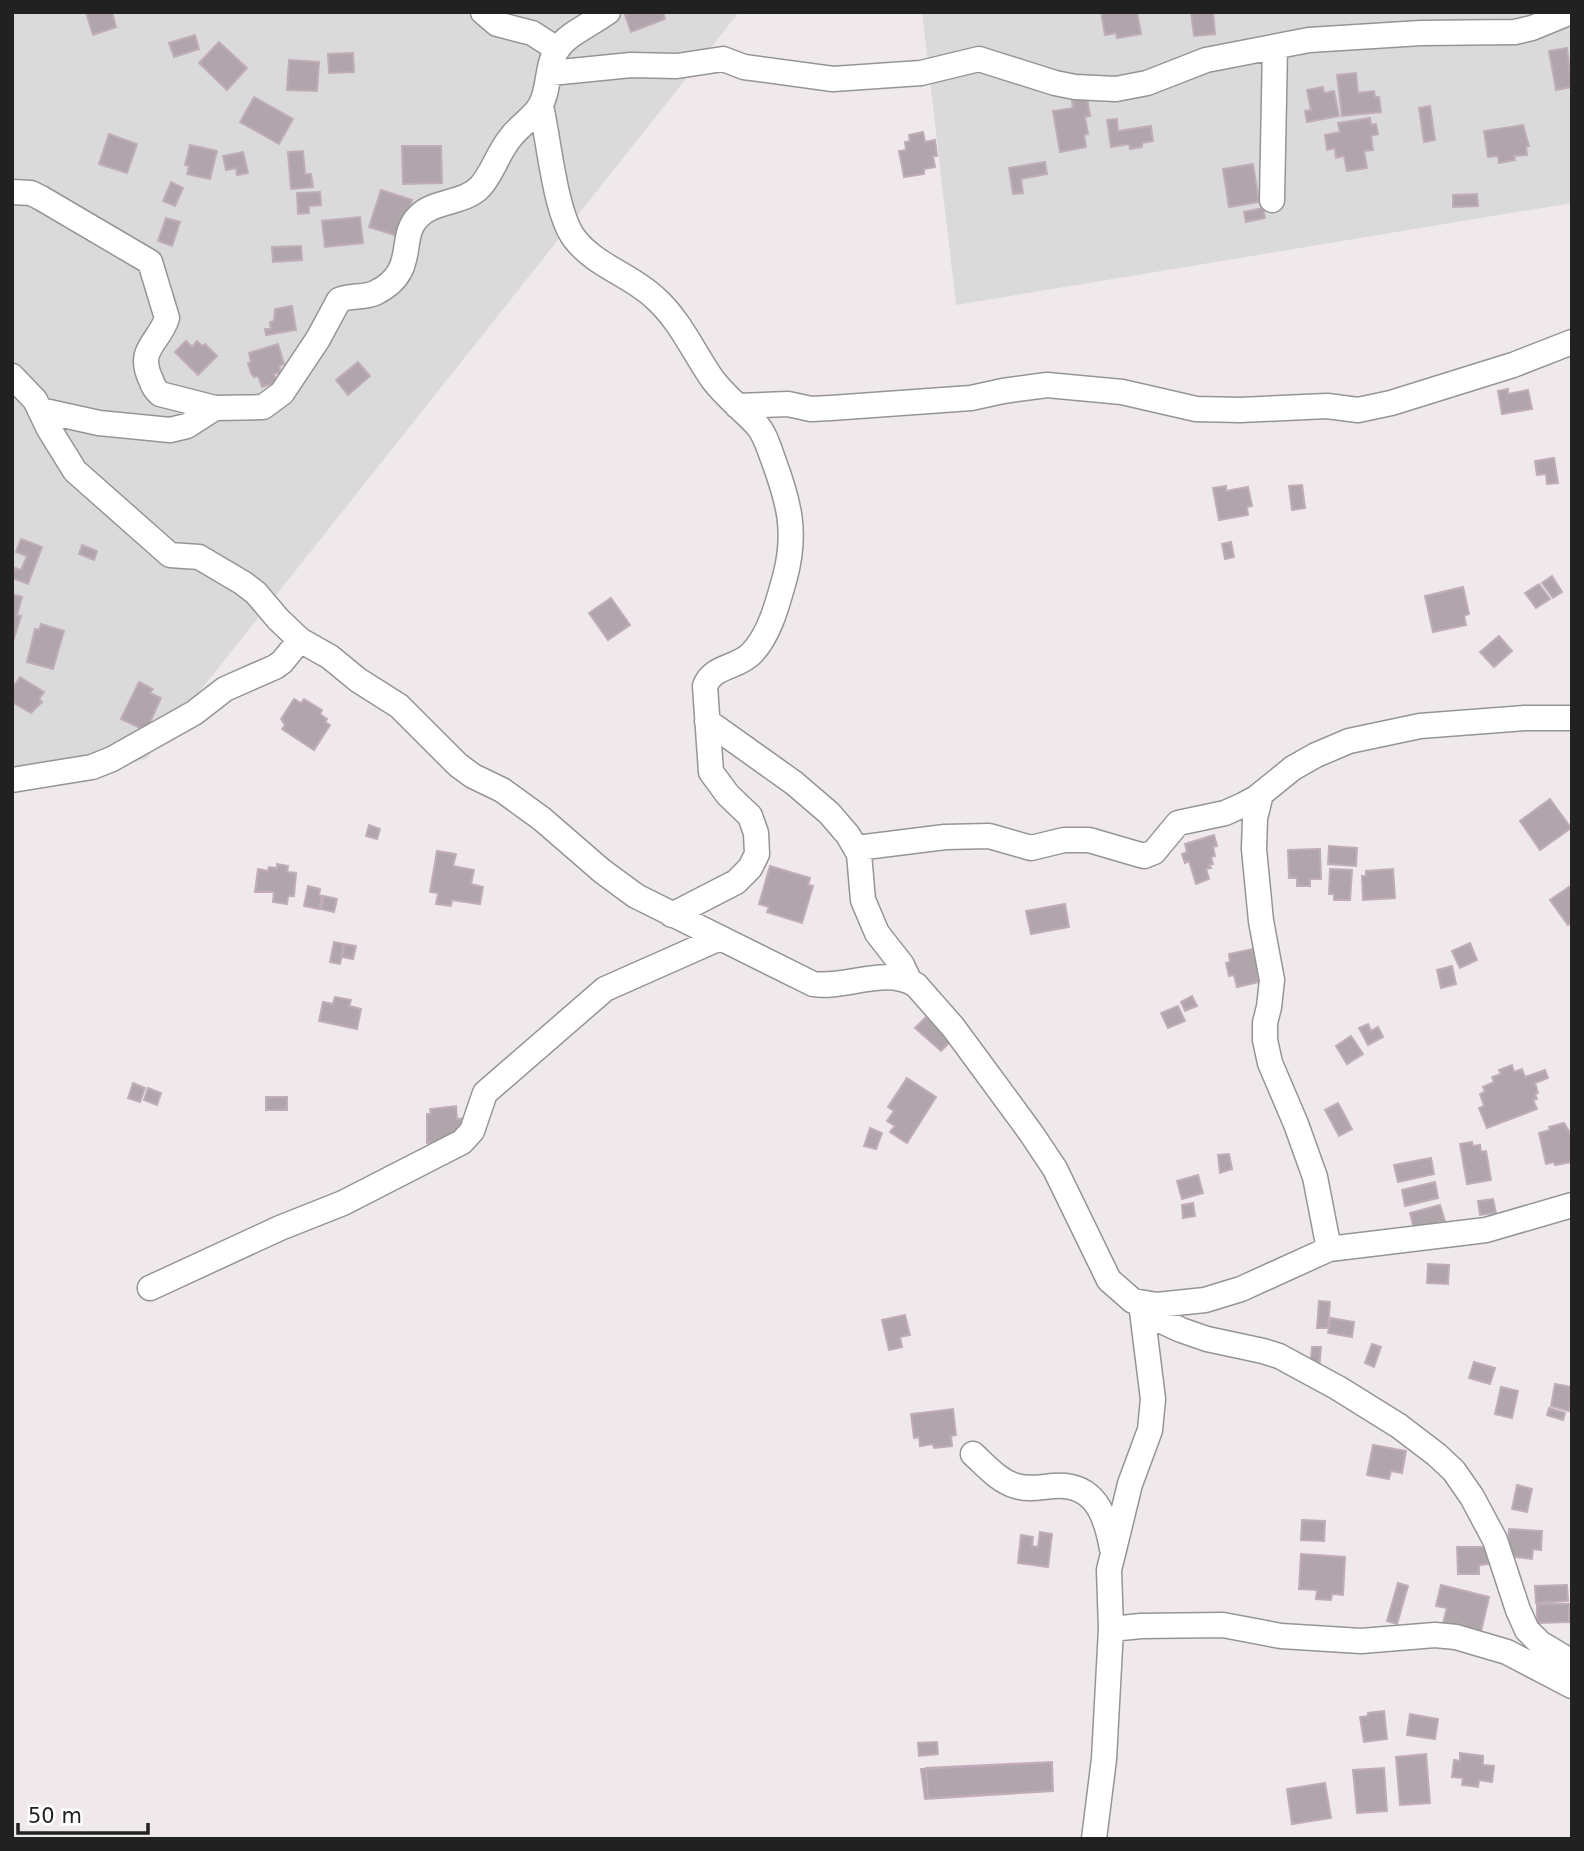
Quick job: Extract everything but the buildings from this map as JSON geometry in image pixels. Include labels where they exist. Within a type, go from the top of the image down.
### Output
[{"type":"street","points":[[482,12],[497,24],[532,33],[557,49]]},
{"type":"street","points":[[12,192],[31,193],[41,198],[150,262],[166,318],[165,324],[147,349],[147,373],[155,390],[160,394],[215,408],[263,407],[282,393],[318,339],[339,300],[374,293],[390,284],[404,263],[411,229],[420,215],[473,193],[481,186],[510,138],[541,106],[551,73],[552,58],[557,49],[608,12]]},
{"type":"street","points":[[551,73],[631,65],[677,66],[723,59],[744,66],[809,76],[834,79],[866,78],[940,70],[979,59],[1055,83],[1116,89],[1147,83],[1206,60],[1309,40],[1421,33],[1515,32],[1571,12]]},
{"type":"street","points":[[1272,200],[1275,47]]},
{"type":"street","points":[[541,106],[566,225],[574,237],[606,266],[633,280],[656,298],[675,321],[715,382],[759,427],[785,491],[791,517],[790,554],[776,608],[750,656],[707,678],[704,698],[711,772],[728,795],[750,816],[757,854],[750,867],[736,882],[672,915]]},
{"type":"street","points":[[737,406],[788,404],[811,409],[971,398],[1047,385],[1122,391],[1196,409],[1327,406],[1358,410],[1391,403],[1513,365],[1572,342]]},
{"type":"street","points":[[12,376],[30,393],[75,471],[170,555],[199,557],[243,583],[256,593],[300,640],[330,657],[358,680],[399,706],[458,765],[473,776],[502,790],[542,819],[602,871],[636,896],[813,984],[882,978],[909,980]]},
{"type":"street","points":[[40,410],[99,424],[170,430],[187,426],[215,408]]},
{"type":"street","points":[[12,780],[92,767],[112,759],[194,713],[225,689],[275,667],[300,640]]},
{"type":"street","points":[[857,848],[944,837],[989,836],[1031,848],[1064,840],[1089,840],[1143,856],[1154,852],[1178,823],[1225,813],[1261,793],[1293,768],[1349,741],[1420,726],[1525,718],[1572,718]]},
{"type":"street","points":[[707,721],[761,758],[815,801],[838,823],[857,848],[863,900],[877,933],[902,965],[909,980],[929,997],[953,1027],[1055,1169],[1108,1280],[1142,1308],[1181,1330],[1279,1356],[1399,1426],[1437,1455],[1454,1471],[1472,1497],[1495,1540],[1527,1630],[1540,1643],[1572,1662]]},
{"type":"street","points":[[1261,793],[1255,818],[1254,849],[1261,921],[1272,980],[1265,1040],[1270,1063],[1315,1177],[1329,1249]]},
{"type":"street","points":[[149,1288],[280,1228],[343,1203],[462,1142],[472,1131],[485,1093],[605,989],[720,938]]},
{"type":"street","points":[[1142,1308],[1225,1295],[1329,1249],[1486,1230],[1572,1205]]},
{"type":"street","points":[[1094,1839],[1104,1759],[1111,1629],[1108,1585],[1112,1550],[1130,1484],[1150,1430],[1153,1399],[1142,1308]]},
{"type":"street","points":[[973,1454],[1008,1483],[1027,1489],[1067,1486],[1085,1491],[1104,1517],[1112,1550]]},
{"type":"street","points":[[1111,1629],[1223,1625],[1281,1636],[1362,1641],[1424,1636],[1456,1637],[1507,1652],[1572,1686]]},
{"type":"shaded area","points":[[12,12],[739,12],[146,759],[12,785]]},
{"type":"shaded area","points":[[922,12],[1572,12],[1572,203],[956,305]]}]
